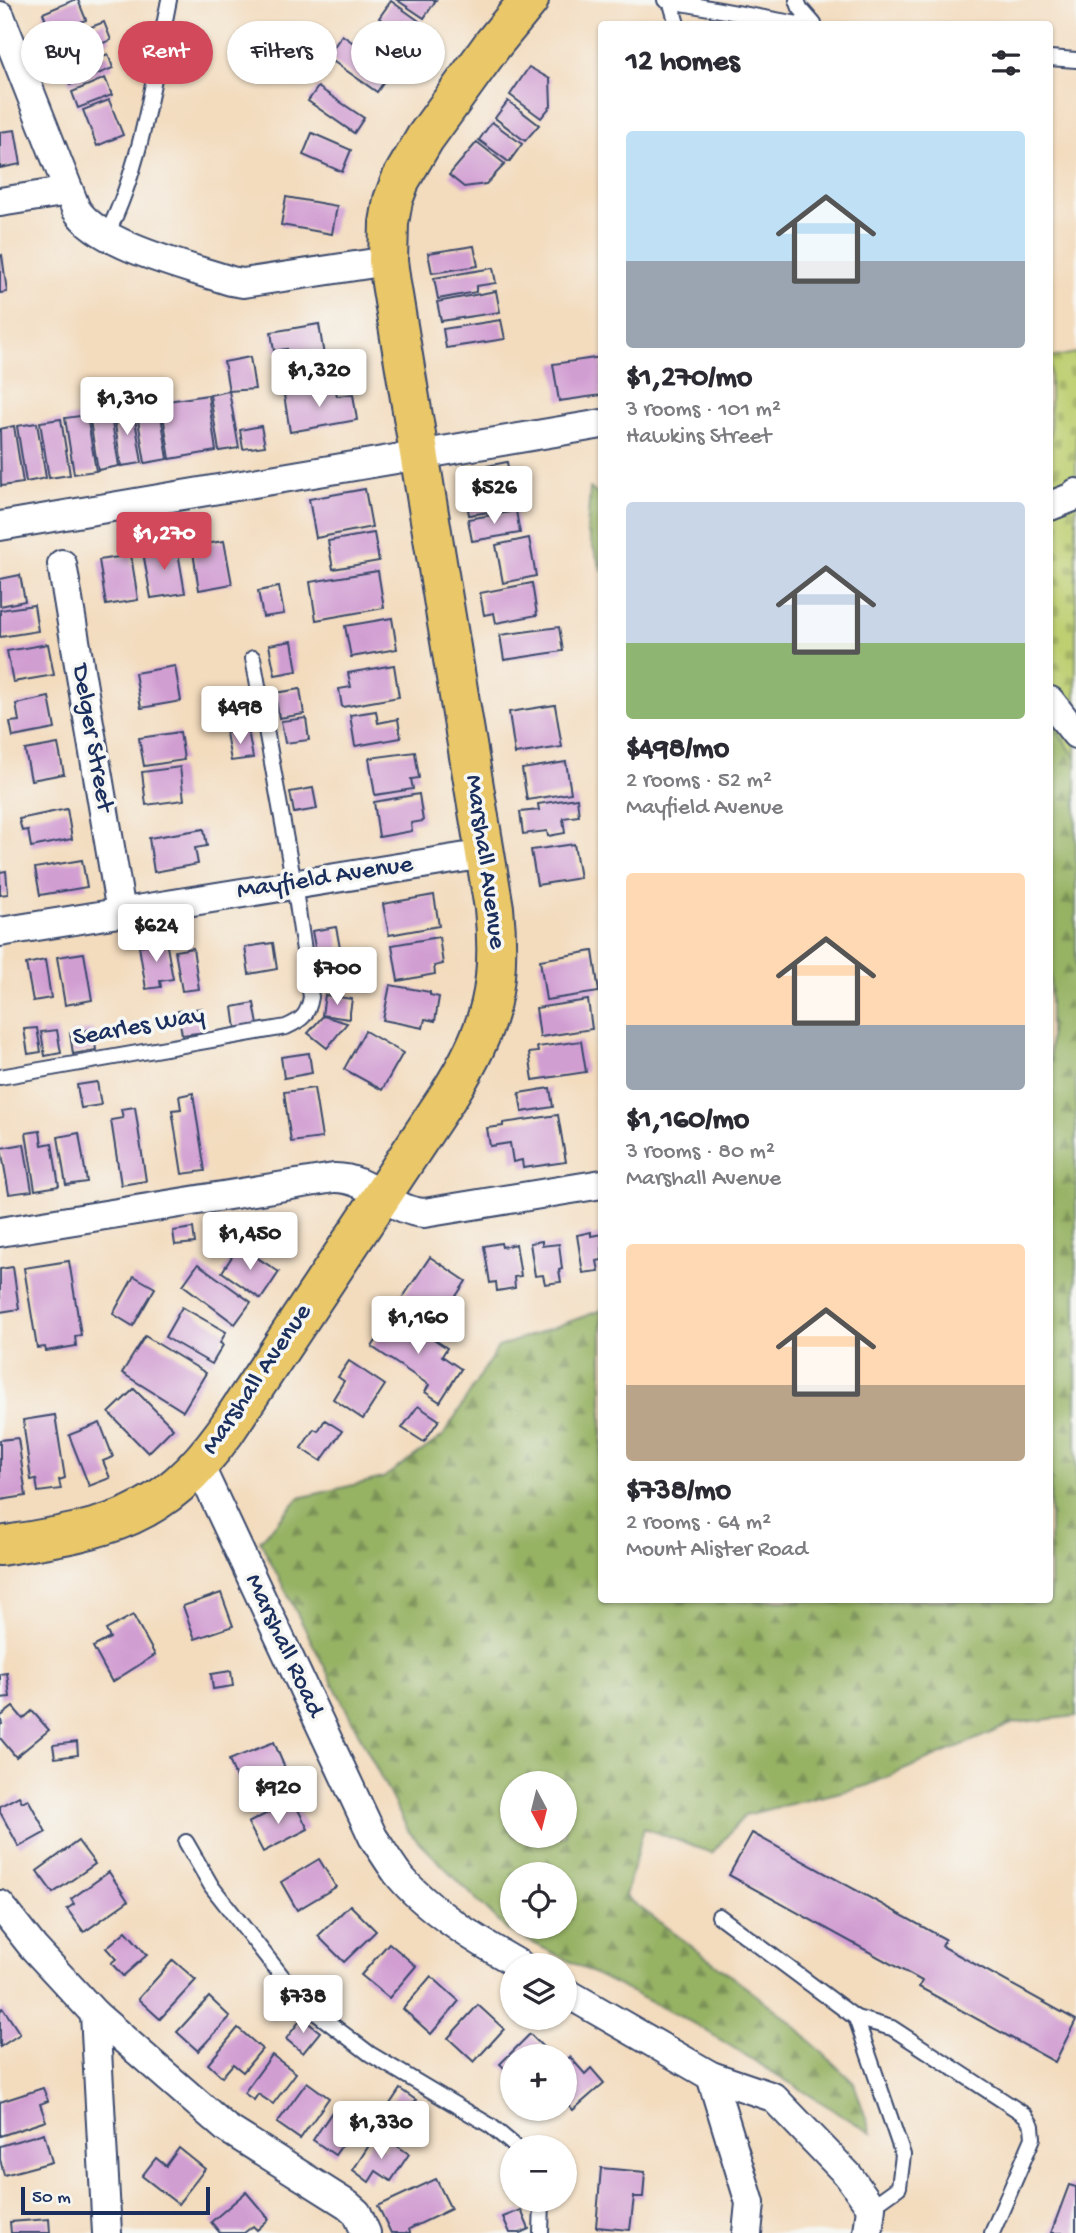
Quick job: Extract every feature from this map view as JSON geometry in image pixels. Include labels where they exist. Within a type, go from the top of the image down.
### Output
[{"type":"main road","name":"Marshall Avenue","points":[[0,1546],[83,1532],[126,1518],[167,1494],[199,1465],[225,1432],[466,1068],[489,1017],[495,990],[497,936],[388,261],[389,223],[393,200],[407,169],[440,117],[529,0]]},
{"type":"street","points":[[0,16],[81,217],[107,234],[142,251],[243,283],[388,261]]},
{"type":"street","points":[[0,202],[69,191]]},
{"type":"street","points":[[0,526],[598,425]]},
{"type":"street","points":[[1053,505],[1073,497],[1076,493]]},
{"type":"street","name":"Delger Street","points":[[62,565],[121,912]]},
{"type":"street","points":[[1053,705],[1076,734]]},
{"type":"street","name":"Mayfield Avenue","points":[[0,932],[485,854]]},
{"type":"street","points":[[0,1231],[334,1178],[352,1180],[402,1208],[424,1213],[598,1185]]},
{"type":"street","name":"Marshall Road","points":[[199,1465],[373,1837],[399,1875],[439,1913],[500,1954]]},
{"type":"street","points":[[0,1905],[33,1947],[95,2014],[226,2127],[348,2205],[357,2213],[366,2233]]},
{"type":"street","points":[[577,1999],[711,2076],[773,2097],[848,2175],[870,2220]]},
{"type":"street","points":[[95,2014],[107,2233]]},
{"type":"street","points":[[711,2076],[750,2203],[747,2233]]},
{"type":"lane","points":[[107,234],[121,205],[144,127],[169,0]]},
{"type":"lane","points":[[668,0],[676,21]]},
{"type":"lane","points":[[668,0],[782,21]]},
{"type":"lane","points":[[797,0],[800,9],[811,21]]},
{"type":"lane","points":[[1053,58],[1076,61]]},
{"type":"lane","points":[[253,658],[294,884]]},
{"type":"lane","name":"Searles Way","points":[[0,1077],[286,1027],[300,1021],[308,1011],[311,997],[294,884]]},
{"type":"lane","points":[[186,1842],[212,1887],[303,2003],[370,2054],[502,2135]]},
{"type":"lane","points":[[719,1916],[856,2018],[892,2028],[1025,2115],[1032,2126],[1033,2137],[992,2233]]},
{"type":"lane","points":[[856,2018],[903,2155],[899,2187],[870,2220]]},
{"type":"lane","points":[[541,2233],[543,2212]]},
{"type":"green space","points":[[1076,353],[1076,758],[1053,724],[1053,357]]},
{"type":"green space","points":[[590,488],[598,495],[598,560],[587,531]]},
{"type":"green space","points":[[1053,725],[1076,758],[1076,1716],[1014,1723],[866,1786],[745,1815],[712,1853],[644,1828],[625,1896],[784,2016],[854,2083],[871,2133],[695,2024],[577,1965],[577,1953],[553,1953],[525,1939],[577,1939],[577,1862],[500,1862],[500,1923],[409,1832],[260,1541],[299,1498],[383,1478],[443,1436],[498,1347],[598,1311],[598,1603],[1053,1603]]},
{"type":"building","points":[[78,0],[86,20],[46,21],[43,13]]},
{"type":"building","points":[[397,0],[436,0],[424,18]]},
{"type":"building","points":[[391,1],[419,21],[383,21],[379,18]]},
{"type":"building","points":[[104,22],[111,40],[104,43]]},
{"type":"building","points":[[342,35],[351,41],[351,74],[337,64],[337,42]]},
{"type":"building","points":[[108,54],[113,68],[104,72],[104,56]]},
{"type":"building","points":[[529,67],[550,79],[551,106],[541,118],[510,95]]},
{"type":"building","points":[[104,78],[112,95],[78,108],[72,92],[91,84],[104,84]]},
{"type":"building","points":[[366,84],[382,84],[377,92]]},
{"type":"building","points":[[318,87],[364,118],[354,133],[308,101]]},
{"type":"building","points":[[109,100],[123,135],[97,146],[83,110]]},
{"type":"building","points":[[508,101],[539,125],[525,141],[495,118]]},
{"type":"building","points":[[492,122],[522,144],[509,162],[479,140]]},
{"type":"building","points":[[15,130],[21,164],[0,168],[0,132]]},
{"type":"building","points":[[312,133],[351,150],[342,172],[303,155]]},
{"type":"building","points":[[477,142],[505,164],[486,184],[464,187],[449,175]]},
{"type":"building","points":[[286,197],[337,206],[332,234],[281,225]]},
{"type":"building","points":[[474,246],[478,266],[432,273],[428,253]]},
{"type":"building","points":[[2,255],[7,292],[0,293],[0,256]]},
{"type":"building","points":[[493,268],[496,283],[476,286],[476,292],[438,299],[434,278]]},
{"type":"building","points":[[496,291],[500,312],[441,321],[437,302]]},
{"type":"building","points":[[501,320],[505,339],[446,348],[443,329]]},
{"type":"building","points":[[319,324],[324,356],[289,362],[287,349],[274,351],[271,332]]},
{"type":"building","points":[[250,357],[255,389],[229,391],[224,362]]},
{"type":"building","points":[[598,358],[598,396],[559,401],[553,364]]},
{"type":"building","points":[[335,387],[337,396],[353,394],[357,420],[290,432],[284,395]]},
{"type":"building","points":[[229,391],[239,448],[219,451],[210,395]]},
{"type":"building","points":[[208,395],[216,451],[170,459],[161,402]]},
{"type":"building","points":[[159,403],[168,459],[145,463],[136,407]]},
{"type":"building","points":[[133,407],[142,463],[121,466],[113,410]]},
{"type":"building","points":[[110,410],[119,466],[98,470],[89,414]]},
{"type":"building","points":[[87,415],[96,471],[74,474],[65,418]]},
{"type":"building","points":[[61,419],[70,475],[49,478],[40,422]]},
{"type":"building","points":[[37,423],[46,478],[26,482],[17,426]]},
{"type":"building","points":[[14,426],[23,483],[1,486],[0,429]]},
{"type":"building","points":[[261,426],[265,446],[243,449],[240,430]]},
{"type":"building","points":[[507,462],[511,485],[466,493],[462,471]]},
{"type":"building","points":[[365,489],[372,527],[316,538],[309,499]]},
{"type":"building","points":[[512,489],[515,508],[469,515],[466,497]]},
{"type":"building","points":[[516,511],[520,533],[472,541],[468,519]]},
{"type":"building","points":[[374,533],[379,561],[333,569],[328,541]]},
{"type":"building","points":[[529,538],[536,576],[503,583],[496,545]]},
{"type":"building","points":[[224,541],[232,584],[199,590],[192,546]]},
{"type":"building","points":[[177,546],[185,593],[151,598],[143,552]]},
{"type":"building","points":[[131,555],[138,600],[106,605],[99,560]]},
{"type":"building","points":[[378,571],[384,608],[316,620],[310,582]]},
{"type":"building","points":[[20,575],[25,601],[0,606],[0,579]]},
{"type":"building","points":[[532,583],[537,615],[496,623],[494,613],[484,615],[480,593]]},
{"type":"building","points":[[279,587],[284,614],[263,617],[258,591]]},
{"type":"building","points":[[34,605],[38,631],[0,637],[0,610]]},
{"type":"building","points":[[392,618],[397,649],[351,657],[345,626]]},
{"type":"building","points":[[559,627],[563,651],[504,660],[500,635]]},
{"type":"building","points":[[292,641],[297,671],[275,675],[269,645]]},
{"type":"building","points":[[48,644],[54,675],[13,682],[7,651]]},
{"type":"building","points":[[394,665],[399,697],[342,707],[339,689],[351,687],[348,673]]},
{"type":"building","points":[[175,666],[181,701],[141,708],[135,673]]},
{"type":"building","points":[[300,689],[304,714],[279,718],[275,693]]},
{"type":"building","points":[[49,697],[55,729],[13,737],[10,722],[19,721],[16,704]]},
{"type":"building","points":[[555,705],[562,747],[515,754],[509,712]]},
{"type":"building","points":[[376,711],[378,723],[398,719],[401,738],[355,746],[350,715]]},
{"type":"building","points":[[306,718],[309,740],[285,743],[281,721]]},
{"type":"building","points":[[248,730],[253,758],[231,761],[226,733]]},
{"type":"building","points":[[180,732],[184,760],[144,766],[139,738]]},
{"type":"building","points":[[58,744],[64,774],[31,780],[25,750]]},
{"type":"building","points":[[415,752],[419,778],[411,779],[413,789],[375,795],[369,758]]},
{"type":"building","points":[[566,762],[571,793],[527,800],[522,769]]},
{"type":"building","points":[[180,767],[184,800],[146,805],[142,772]]},
{"type":"building","points":[[313,788],[317,809],[294,813],[290,792]]},
{"type":"building","points":[[419,794],[423,821],[411,823],[412,831],[379,837],[374,802]]},
{"type":"building","points":[[577,798],[579,816],[563,818],[565,833],[548,836],[547,831],[523,834],[520,812],[539,810],[538,804]]},
{"type":"building","points":[[67,809],[72,839],[31,847],[28,830],[22,831],[19,819]]},
{"type":"building","points":[[204,829],[207,846],[195,848],[198,864],[154,872],[149,838]]},
{"type":"building","points":[[574,844],[580,878],[537,885],[531,850]]},
{"type":"building","points":[[82,860],[87,887],[40,895],[35,868]]},
{"type":"building","points":[[6,871],[8,894],[0,895],[0,872]]},
{"type":"building","points":[[434,895],[439,926],[389,935],[383,904]]},
{"type":"building","points":[[336,927],[340,948],[316,952],[312,931]]},
{"type":"building","points":[[439,937],[443,964],[434,966],[435,974],[398,981],[392,945]]},
{"type":"building","points":[[166,941],[173,979],[160,981],[161,987],[146,989],[139,946]]},
{"type":"building","points":[[273,943],[277,969],[249,974],[245,947]]},
{"type":"building","points":[[193,948],[199,989],[182,991],[175,951]]},
{"type":"building","points":[[593,951],[598,992],[546,1000],[540,960]]},
{"type":"building","points":[[84,953],[92,1000],[65,1005],[57,957]]},
{"type":"building","points":[[45,960],[51,998],[33,1001],[26,964]]},
{"type":"building","points":[[390,985],[430,992],[430,995],[439,997],[435,1021],[425,1019],[423,1028],[383,1020]]},
{"type":"building","points":[[325,995],[352,999],[349,1019],[322,1015]]},
{"type":"building","points":[[588,1000],[592,1029],[540,1037],[536,1008]]},
{"type":"building","points":[[254,1003],[258,1025],[236,1029],[233,1007]]},
{"type":"building","points":[[202,1008],[206,1032],[182,1035],[178,1011]]},
{"type":"building","points":[[323,1016],[347,1023],[327,1048],[308,1033]]},
{"type":"building","points":[[37,1028],[41,1052],[28,1054],[24,1029]]},
{"type":"building","points":[[93,1029],[96,1050],[73,1054],[70,1033]]},
{"type":"building","points":[[57,1030],[61,1053],[45,1056],[41,1032]]},
{"type":"building","points":[[365,1031],[403,1053],[382,1090],[344,1069]]},
{"type":"building","points":[[581,1041],[586,1072],[533,1080],[529,1053],[538,1052],[537,1047]]},
{"type":"building","points":[[309,1053],[312,1073],[284,1078],[281,1057]]},
{"type":"building","points":[[97,1082],[101,1105],[81,1108],[77,1085]]},
{"type":"building","points":[[314,1088],[322,1138],[291,1142],[284,1092]]},
{"type":"building","points":[[550,1088],[553,1107],[522,1112],[519,1093]]},
{"type":"building","points":[[193,1093],[205,1171],[182,1174],[172,1110],[181,1109],[179,1096]]},
{"type":"building","points":[[135,1107],[146,1181],[121,1185],[111,1120],[123,1118],[121,1109]]},
{"type":"building","points":[[558,1115],[566,1162],[523,1168],[522,1160],[513,1162],[510,1143],[490,1146],[487,1128]]},
{"type":"building","points":[[40,1131],[42,1145],[52,1143],[59,1186],[35,1190],[26,1133]]},
{"type":"building","points":[[79,1133],[87,1182],[66,1185],[58,1137]]},
{"type":"building","points":[[24,1144],[32,1191],[9,1194],[1,1148]]},
{"type":"building","points":[[193,1228],[195,1243],[175,1245],[173,1231]]},
{"type":"building","points":[[591,1232],[591,1236],[598,1235],[598,1271],[583,1273],[577,1235]]},
{"type":"building","points":[[542,1241],[542,1246],[559,1244],[561,1282],[545,1284],[543,1275],[535,1276],[530,1243]]},
{"type":"building","points":[[501,1243],[502,1247],[516,1244],[521,1276],[514,1277],[515,1288],[497,1291],[496,1282],[490,1283],[484,1246]]},
{"type":"building","points":[[239,1246],[279,1272],[261,1299],[222,1272]]},
{"type":"building","points":[[430,1257],[466,1281],[433,1331],[397,1306]]},
{"type":"building","points":[[69,1261],[81,1335],[75,1336],[76,1346],[46,1351],[45,1347],[37,1348],[24,1268]]},
{"type":"building","points":[[198,1264],[251,1302],[235,1324],[183,1285]]},
{"type":"building","points":[[13,1267],[19,1309],[0,1312],[0,1269]]},
{"type":"building","points":[[134,1276],[155,1288],[133,1326],[113,1314]]},
{"type":"building","points":[[182,1307],[226,1332],[220,1343],[223,1345],[212,1364],[165,1337]]},
{"type":"building","points":[[391,1318],[405,1327],[408,1322],[447,1348],[442,1356],[461,1369],[440,1402],[425,1392],[429,1385],[372,1347]]},
{"type":"building","points":[[145,1336],[206,1373],[183,1411],[122,1373]]},
{"type":"building","points":[[349,1361],[385,1385],[363,1419],[333,1399],[344,1381],[338,1377]]},
{"type":"building","points":[[134,1389],[173,1428],[148,1453],[109,1413]]},
{"type":"building","points":[[418,1406],[439,1420],[424,1442],[402,1428]]},
{"type":"building","points":[[55,1415],[65,1478],[59,1480],[61,1489],[38,1492],[36,1479],[31,1480],[23,1420]]},
{"type":"building","points":[[325,1420],[342,1431],[321,1461],[301,1448],[314,1429],[318,1431]]},
{"type":"building","points":[[100,1423],[113,1457],[103,1461],[110,1478],[89,1486],[69,1435]]},
{"type":"building","points":[[18,1438],[26,1496],[0,1500],[0,1440]]},
{"type":"building","points":[[221,1593],[233,1626],[195,1639],[183,1606]]},
{"type":"building","points":[[133,1615],[155,1655],[112,1682],[93,1647],[110,1638],[106,1630]]},
{"type":"building","points":[[231,1671],[233,1686],[213,1689],[211,1674]]},
{"type":"building","points":[[7,1673],[10,1697],[0,1698],[0,1674]]},
{"type":"building","points":[[13,1707],[23,1719],[32,1711],[49,1730],[16,1757],[0,1738],[0,1717]]},
{"type":"building","points":[[77,1742],[78,1755],[55,1758],[53,1745]]},
{"type":"building","points":[[274,1742],[287,1773],[242,1792],[229,1760]]},
{"type":"building","points":[[19,1796],[22,1802],[28,1799],[46,1832],[19,1847],[0,1812],[0,1806]]},
{"type":"building","points":[[293,1800],[308,1829],[263,1852],[248,1823]]},
{"type":"building","points":[[752,1833],[945,1939],[942,1946],[1076,2020],[1055,2062],[919,1987],[922,1981],[729,1875]]},
{"type":"building","points":[[78,1841],[95,1864],[53,1893],[37,1871]]},
{"type":"building","points":[[319,1859],[336,1887],[297,1910],[281,1882]]},
{"type":"building","points":[[109,1872],[128,1901],[84,1932],[67,1909],[74,1904],[71,1899]]},
{"type":"building","points":[[350,1905],[376,1931],[344,1962],[318,1936]]},
{"type":"building","points":[[126,1931],[147,1955],[123,1976],[111,1963],[116,1959],[106,1948]]},
{"type":"building","points":[[389,1943],[416,1966],[389,1998],[361,1975]]},
{"type":"building","points":[[173,1960],[196,1980],[160,2019],[138,1999]]},
{"type":"building","points":[[431,1976],[459,2001],[431,2034],[403,2009]]},
{"type":"building","points":[[209,1997],[230,2017],[198,2051],[177,2032]]},
{"type":"building","points":[[478,2005],[500,2025],[500,2030],[503,2030],[474,2062],[448,2038]]},
{"type":"building","points":[[3,2008],[20,2034],[0,2047],[0,2011]]},
{"type":"building","points":[[302,2018],[320,2032],[303,2053],[286,2039]]},
{"type":"building","points":[[238,2028],[262,2049],[243,2072],[233,2064],[222,2077],[208,2064]]},
{"type":"building","points":[[530,2034],[540,2044],[520,2044]]},
{"type":"building","points":[[272,2055],[296,2073],[273,2104],[258,2094],[254,2100],[244,2093]]},
{"type":"building","points":[[577,2065],[585,2074],[591,2068],[604,2083],[577,2107]]},
{"type":"building","points":[[307,2082],[329,2098],[300,2139],[277,2123]]},
{"type":"building","points":[[43,2088],[48,2101],[40,2104],[46,2121],[0,2136],[0,2102]]},
{"type":"building","points":[[400,2089],[416,2100],[405,2115],[390,2104]]},
{"type":"building","points":[[332,2112],[354,2128],[335,2155],[313,2140]]},
{"type":"building","points":[[44,2133],[52,2162],[4,2175],[0,2146]]},
{"type":"building","points":[[372,2141],[384,2149],[390,2141],[409,2154],[391,2181],[376,2171],[369,2182],[353,2170]]},
{"type":"building","points":[[179,2148],[205,2169],[178,2204],[142,2176],[156,2158],[166,2166]]},
{"type":"building","points":[[601,2168],[645,2172],[643,2197],[634,2197],[630,2230],[596,2227]]},
{"type":"building","points":[[436,2179],[451,2209],[409,2229],[410,2233],[391,2233],[378,2206]]},
{"type":"building","points":[[1069,2185],[1076,2187],[1076,2233],[1051,2233]]},
{"type":"building","points":[[246,2192],[269,2219],[257,2230],[253,2226],[244,2233],[220,2233],[211,2222]]},
{"type":"building","points":[[522,2212],[529,2229],[510,2233],[503,2217]]},
{"type":"building","points":[[49,2219],[50,2233],[11,2233],[10,2222]]}]
